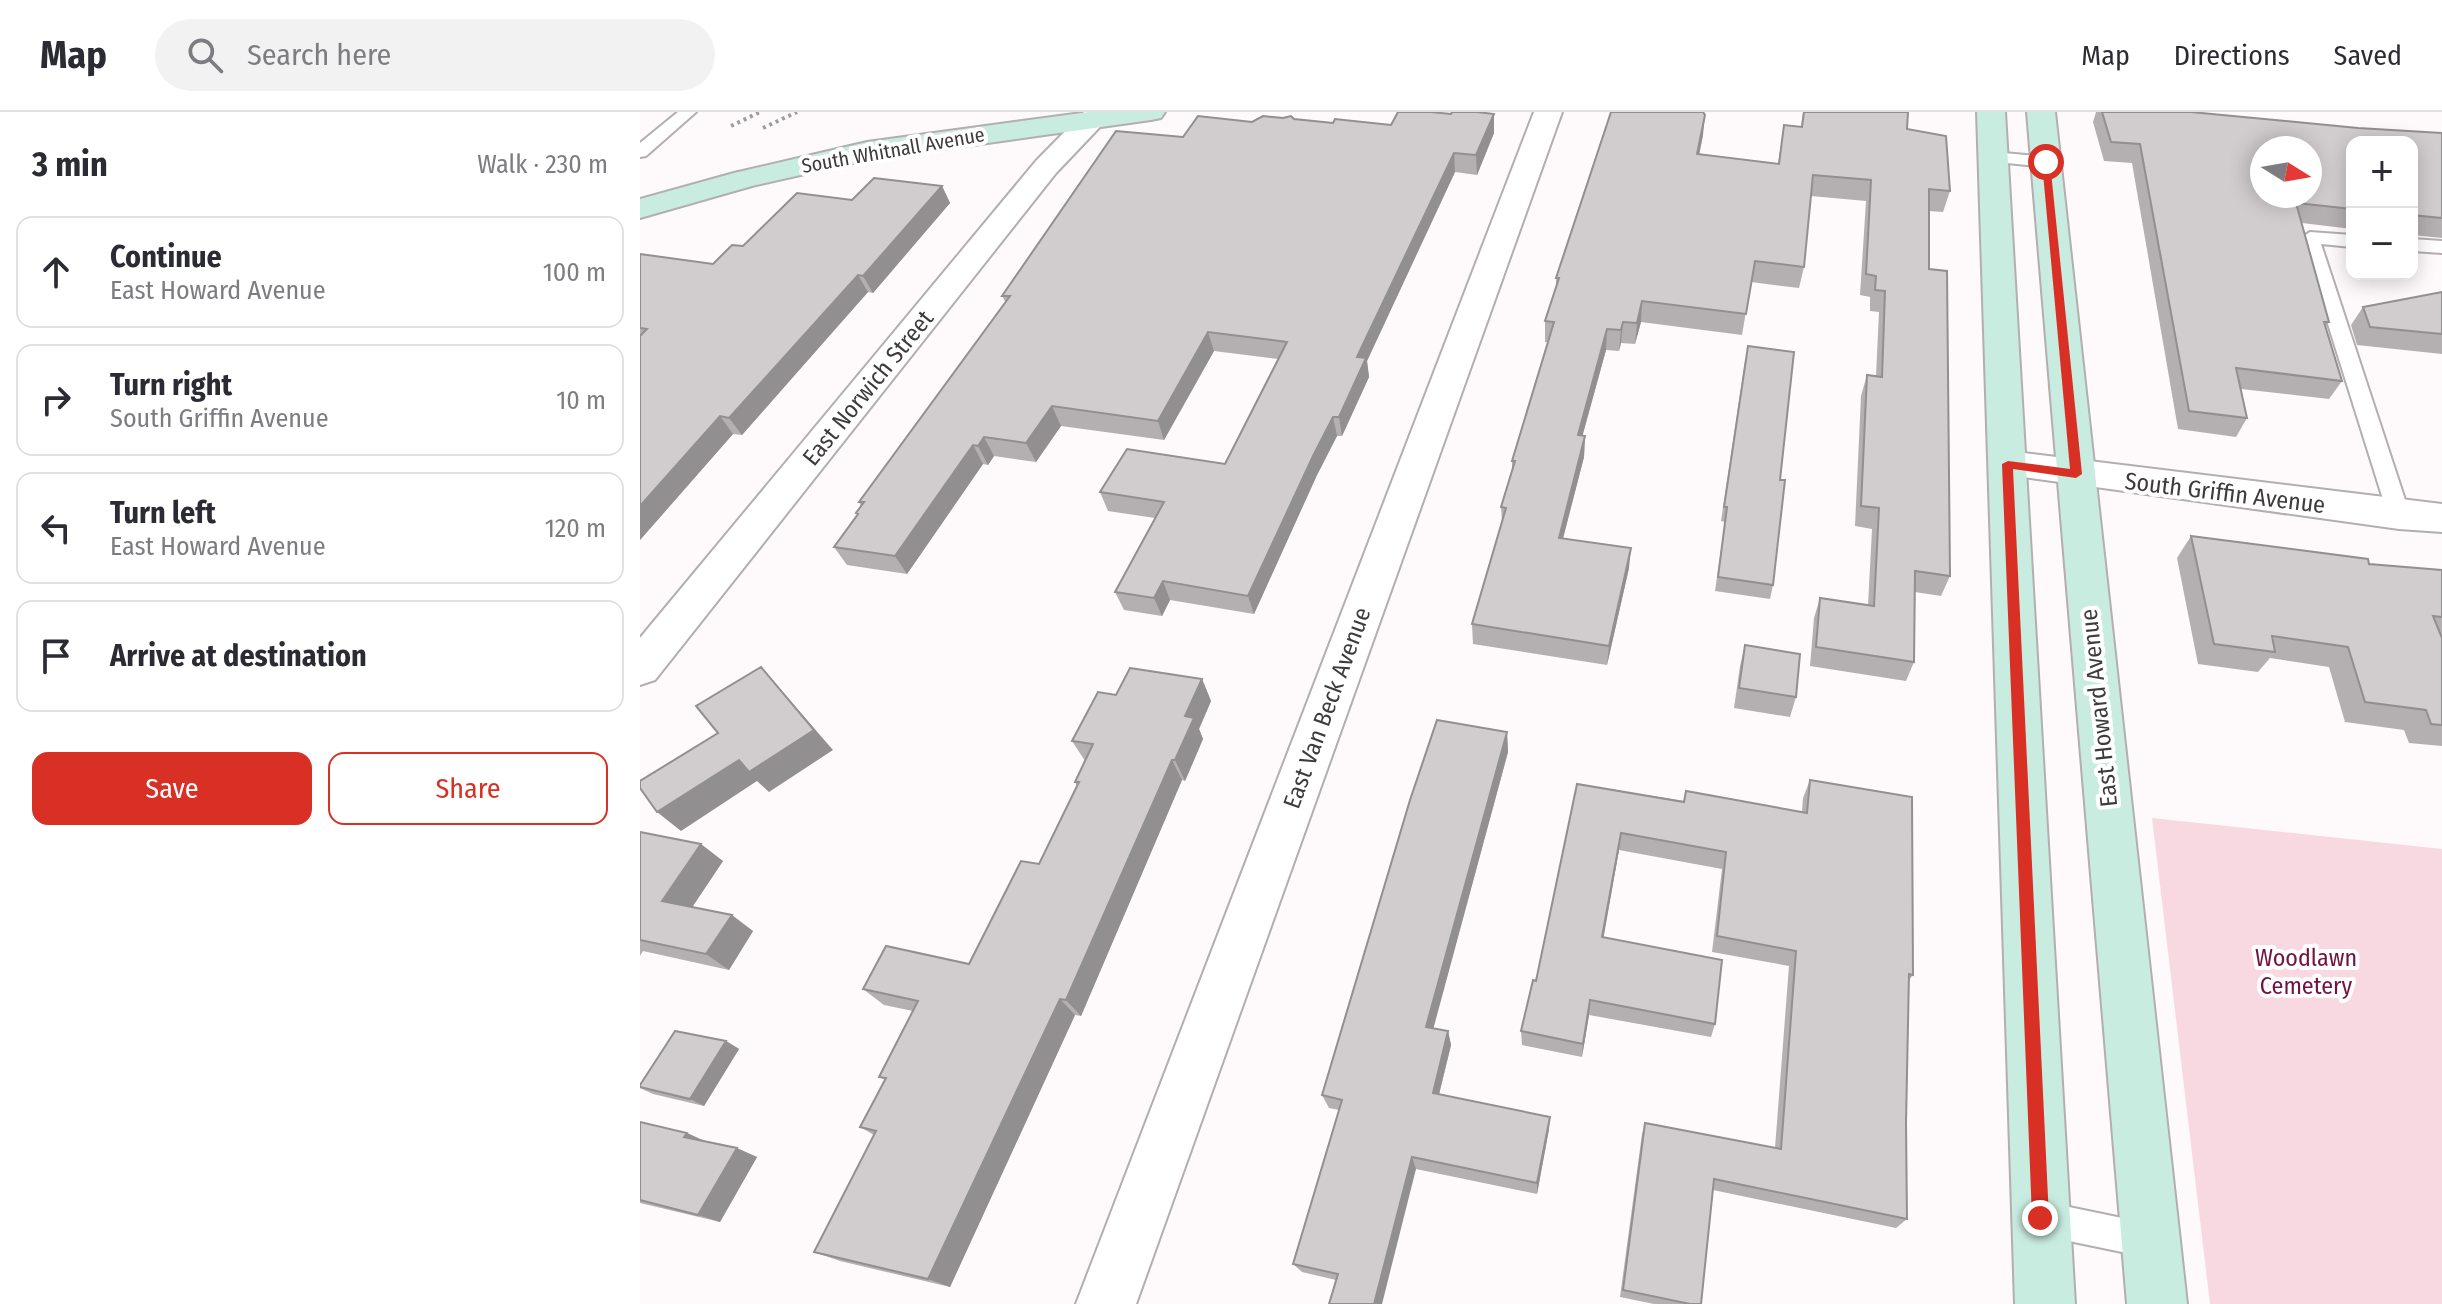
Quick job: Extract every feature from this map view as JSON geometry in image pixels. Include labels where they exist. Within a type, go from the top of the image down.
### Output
[{"type":"main road","name":"South Whitnall Avenue","points":[[640,209],[745,179],[867,151],[1096,116],[1151,112]]},
{"type":"main road","points":[[1991,112],[2045,1304]]},
{"type":"main road","name":"East Howard Avenue","points":[[2041,112],[2157,1304]]},
{"type":"street","name":"East Van Beck Avenue","points":[[1106,1304],[1548,112]]},
{"type":"street","name":"East Norwich Street","points":[[640,668],[1046,167],[1096,116]]},
{"type":"street","name":"South Griffin Avenue","points":[[2008,464],[2442,518]]},
{"type":"lane","points":[[640,152],[688,112]]},
{"type":"lane","points":[[1993,157],[2046,162]]},
{"type":"lane","points":[[2346,241],[2310,238],[2399,515]]},
{"type":"lane","points":[[2418,245],[2442,247]]},
{"type":"lane","points":[[2040,1218],[2151,1241]]},
{"type":"path","points":[[731,126],[760,112]]},
{"type":"path","points":[[763,128],[797,112]]},
{"type":"green space","name":"Woodlawn Cemetery","points":[[2152,818],[2442,849],[2442,1304],[2210,1304]]},
{"type":"building","points":[[1398,112],[1494,114],[1476,155],[1454,153],[1357,357],[1366,358],[1339,417],[1333,417],[1313,456],[1248,596],[1163,581],[1154,598],[1115,592],[1164,502],[1100,492],[1127,449],[1225,464],[1287,342],[1208,332],[1158,421],[1052,406],[1026,443],[984,437],[978,446],[973,445],[895,556],[834,547],[864,502],[859,502],[1010,296],[1002,296],[1116,131],[1183,137],[1198,116],[1252,122],[1263,116],[1291,116],[1294,119],[1333,123],[1335,119],[1391,125]]},
{"type":"building","points":[[1611,112],[1703,112],[1705,115],[1697,154],[1779,164],[1784,125],[1802,127],[1804,112],[1908,112],[1907,129],[1946,136],[1950,191],[1929,189],[1929,269],[1947,271],[1950,576],[1915,571],[1914,662],[1816,647],[1820,598],[1874,606],[1879,508],[1861,506],[1867,375],[1882,377],[1885,291],[1875,290],[1876,276],[1866,274],[1871,180],[1813,175],[1804,267],[1755,261],[1746,314],[1642,301],[1637,323],[1623,322],[1621,330],[1607,329],[1578,435],[1585,436],[1559,538],[1631,548],[1609,646],[1472,624],[1506,508],[1501,507],[1515,461],[1512,461],[1554,322],[1545,321],[1559,278],[1556,278]]},
{"type":"building","points":[[2102,112],[2191,112],[2442,133],[2442,218],[2418,216],[2418,136],[2346,136],[2346,208],[2322,206],[2322,136],[2250,136],[2250,208],[2297,208],[2329,322],[2324,322],[2342,381],[2236,368],[2247,418],[2189,411],[2140,144],[2111,142]]},
{"type":"building","points":[[874,178],[942,186],[863,276],[858,275],[729,418],[720,416],[640,506],[640,336],[647,329],[640,328],[640,254],[713,264],[732,245],[743,246],[797,193],[852,200]]},
{"type":"building","points":[[2442,292],[2442,334],[2370,327],[2363,307]]},
{"type":"building","points":[[1748,346],[1794,352],[1780,480],[1785,480],[1773,585],[1718,577],[1727,507],[1724,507]]},
{"type":"building","points":[[2191,536],[2368,559],[2369,564],[2442,570],[2442,617],[2433,616],[2442,638],[2442,725],[2431,724],[2426,710],[2365,702],[2348,647],[2272,636],[2275,652],[2214,644]]},
{"type":"building","points":[[1745,645],[1800,654],[1796,697],[1739,688]]},
{"type":"building","points":[[761,667],[814,730],[749,772],[739,760],[657,812],[640,788],[640,781],[718,733],[696,706]]},
{"type":"building","points":[[1130,668],[1202,679],[1185,716],[1194,718],[1175,760],[1172,760],[1066,1000],[1060,999],[928,1279],[814,1252],[876,1131],[860,1127],[886,1078],[879,1077],[918,1001],[863,989],[886,946],[969,964],[1021,861],[1039,864],[1079,782],[1075,782],[1093,744],[1072,741],[1098,692],[1116,695]]},
{"type":"building","points":[[1437,720],[1507,732],[1426,1027],[1448,1031],[1433,1093],[1550,1117],[1537,1183],[1412,1157],[1374,1304],[1329,1304],[1338,1274],[1293,1264],[1342,1100],[1322,1095]]},
{"type":"building","points":[[1810,780],[1912,797],[1913,975],[1909,974],[1907,1219],[1714,1179],[1701,1304],[1623,1290],[1645,1123],[1781,1149],[1796,951],[1717,936],[1726,852],[1621,833],[1602,937],[1722,960],[1715,1024],[1590,1000],[1583,1044],[1521,1031],[1533,980],[1536,981],[1577,784],[1684,802],[1686,791],[1807,813]]},
{"type":"building","points":[[640,832],[701,844],[662,901],[732,915],[706,954],[640,940]]},
{"type":"building","points":[[675,1031],[726,1041],[690,1099],[640,1087]]},
{"type":"building","points":[[640,1122],[687,1133],[684,1137],[737,1148],[698,1215],[640,1200]]},
{"type":"route","points":[[2040,1218],[2008,464],[2076,474],[2046,162]]}]
